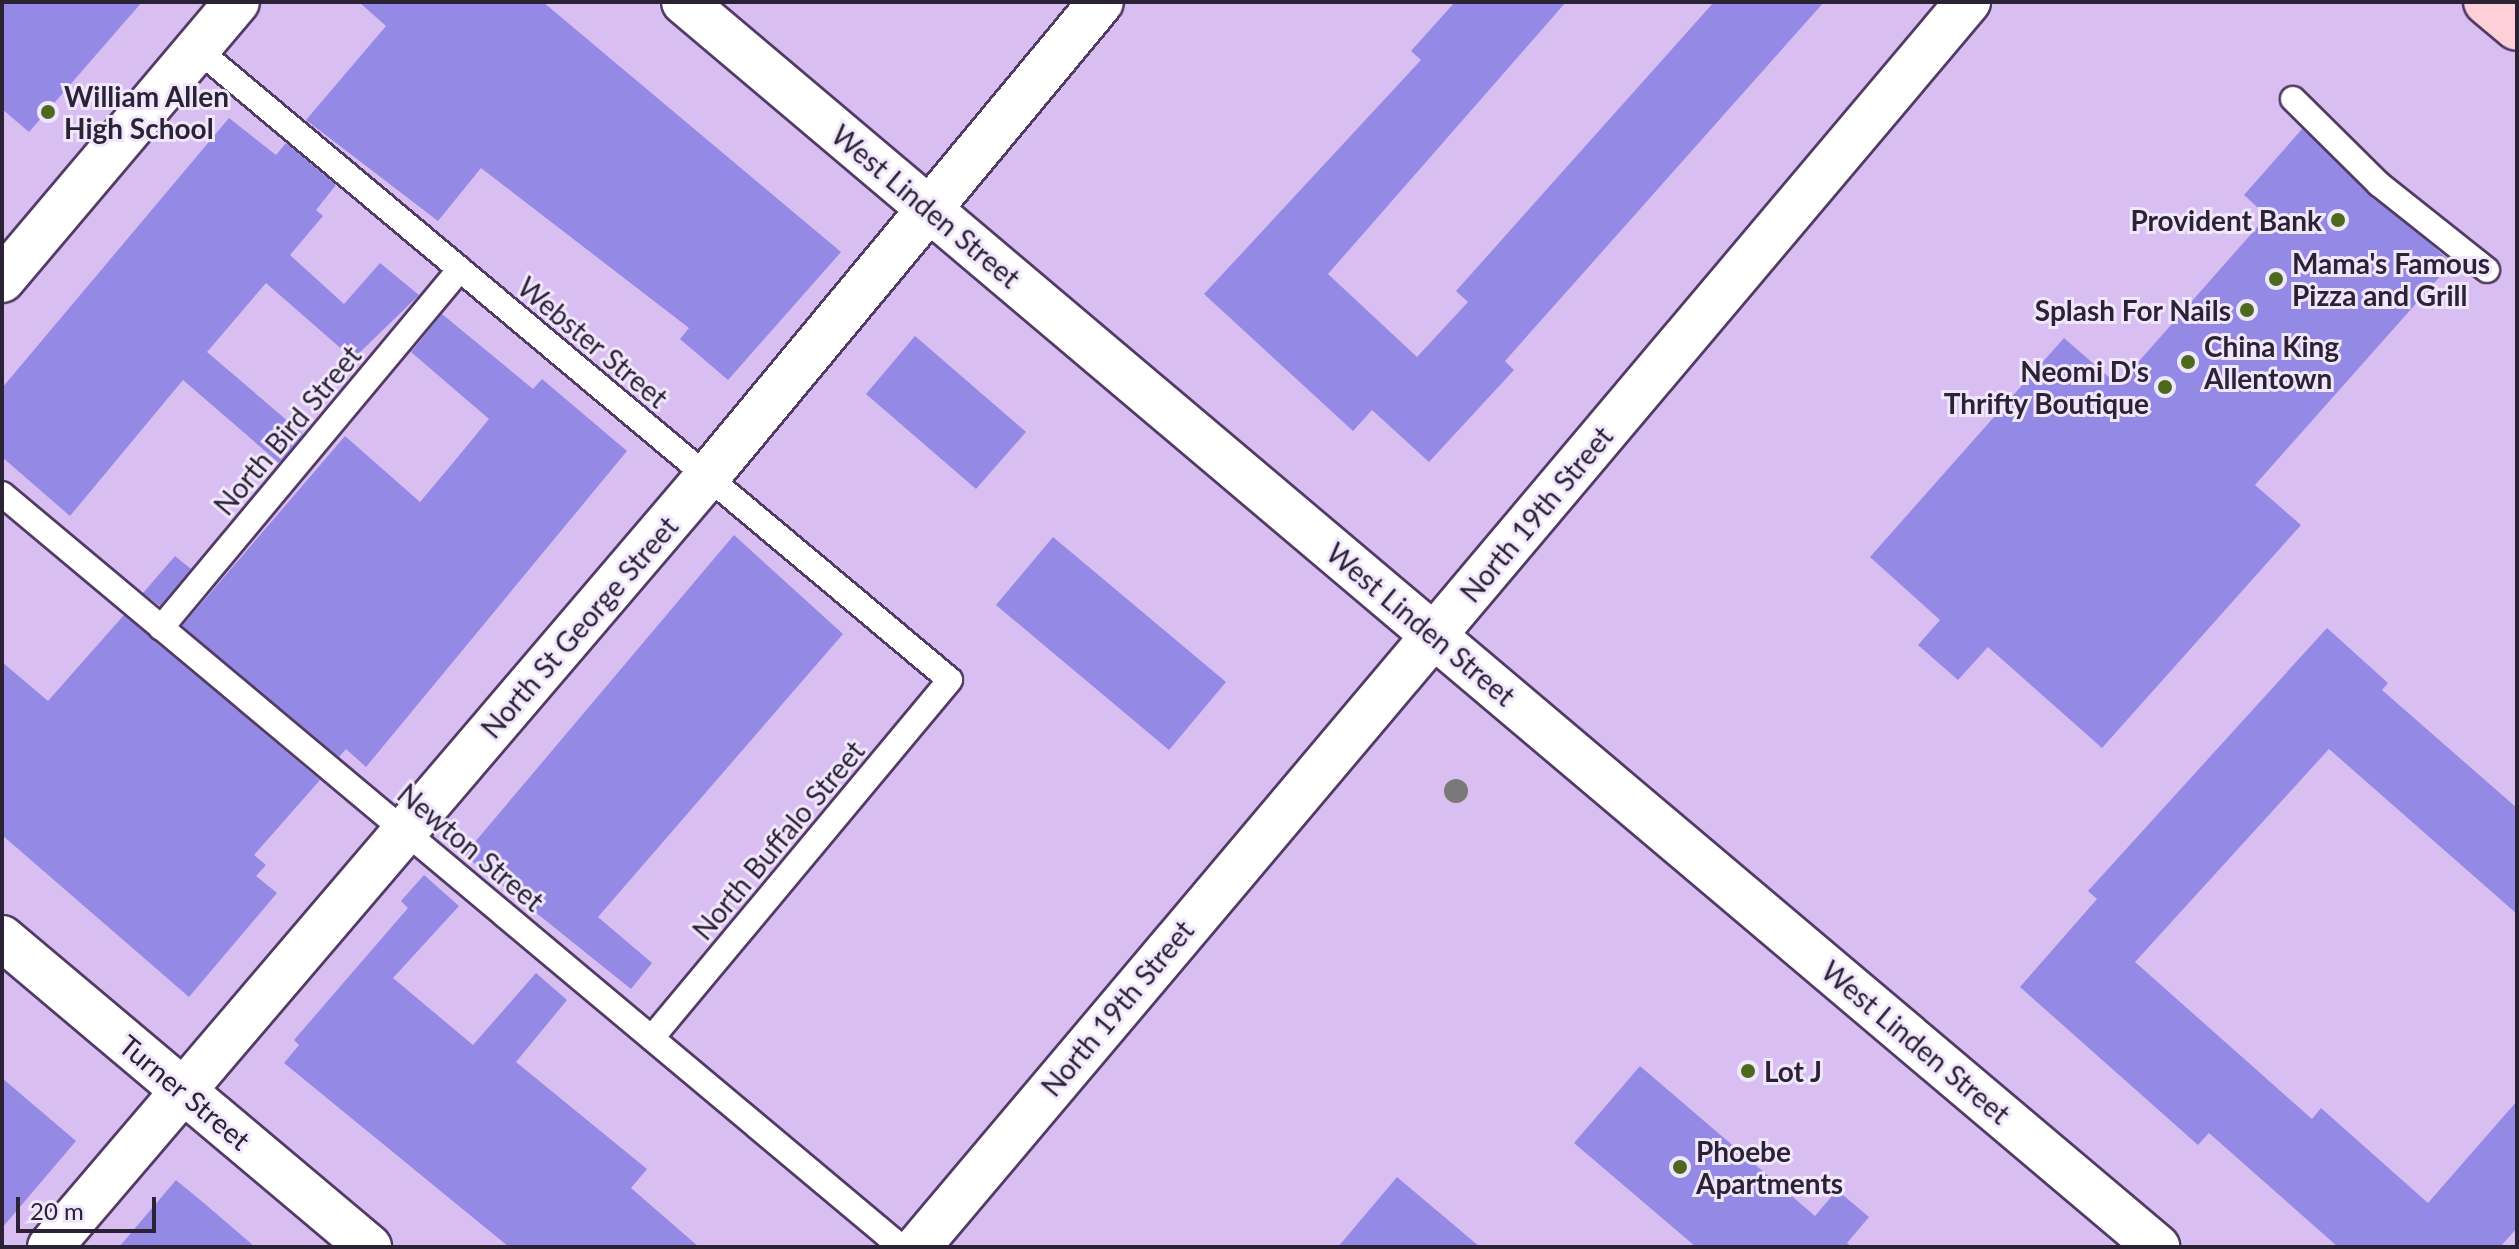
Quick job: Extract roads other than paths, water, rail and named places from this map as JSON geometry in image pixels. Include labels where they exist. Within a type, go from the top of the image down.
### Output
[{"type":"main road","points":[[2486,2],[2517,28]]},
{"type":"street","points":[[2,280],[237,2]]},
{"type":"street","name":"West Linden Street","points":[[684,2],[2157,1247]]},
{"type":"street","name":"North St George Street","points":[[50,1247],[707,477],[927,207],[1101,2]]},
{"type":"street","name":"North 19th Street","points":[[918,1247],[1434,635],[1951,8]]},
{"type":"street","name":"Turner Street","points":[[2,938],[369,1247]]},
{"type":"lane","name":"Webster Street","points":[[197,49],[950,680]]},
{"type":"lane","points":[[2293,99],[2379,184],[2487,270]]},
{"type":"lane","name":"North Bird Street","points":[[161,628],[460,269]]},
{"type":"lane","name":"Newton Street","points":[[2,494],[901,1247]]},
{"type":"lane","name":"North Buffalo Street","points":[[652,1038],[950,680]]},
{"type":"place","name":"William Allen High School","points":[[48,112]]},
{"type":"place","name":"Provident Bank","points":[[2338,220]]},
{"type":"place","name":"Mama's Famous Pizza and Grill","points":[[2276,279]]},
{"type":"place","name":"Splash For Nails","points":[[2247,310]]},
{"type":"place","name":"China King Allentown","points":[[2188,362]]},
{"type":"place","name":"Neomi D's Thrifty Boutique","points":[[2165,387]]},
{"type":"place","name":"Lot J","points":[[1748,1071]]},
{"type":"place","name":"Phoebe Apartments","points":[[1680,1167]]}]
